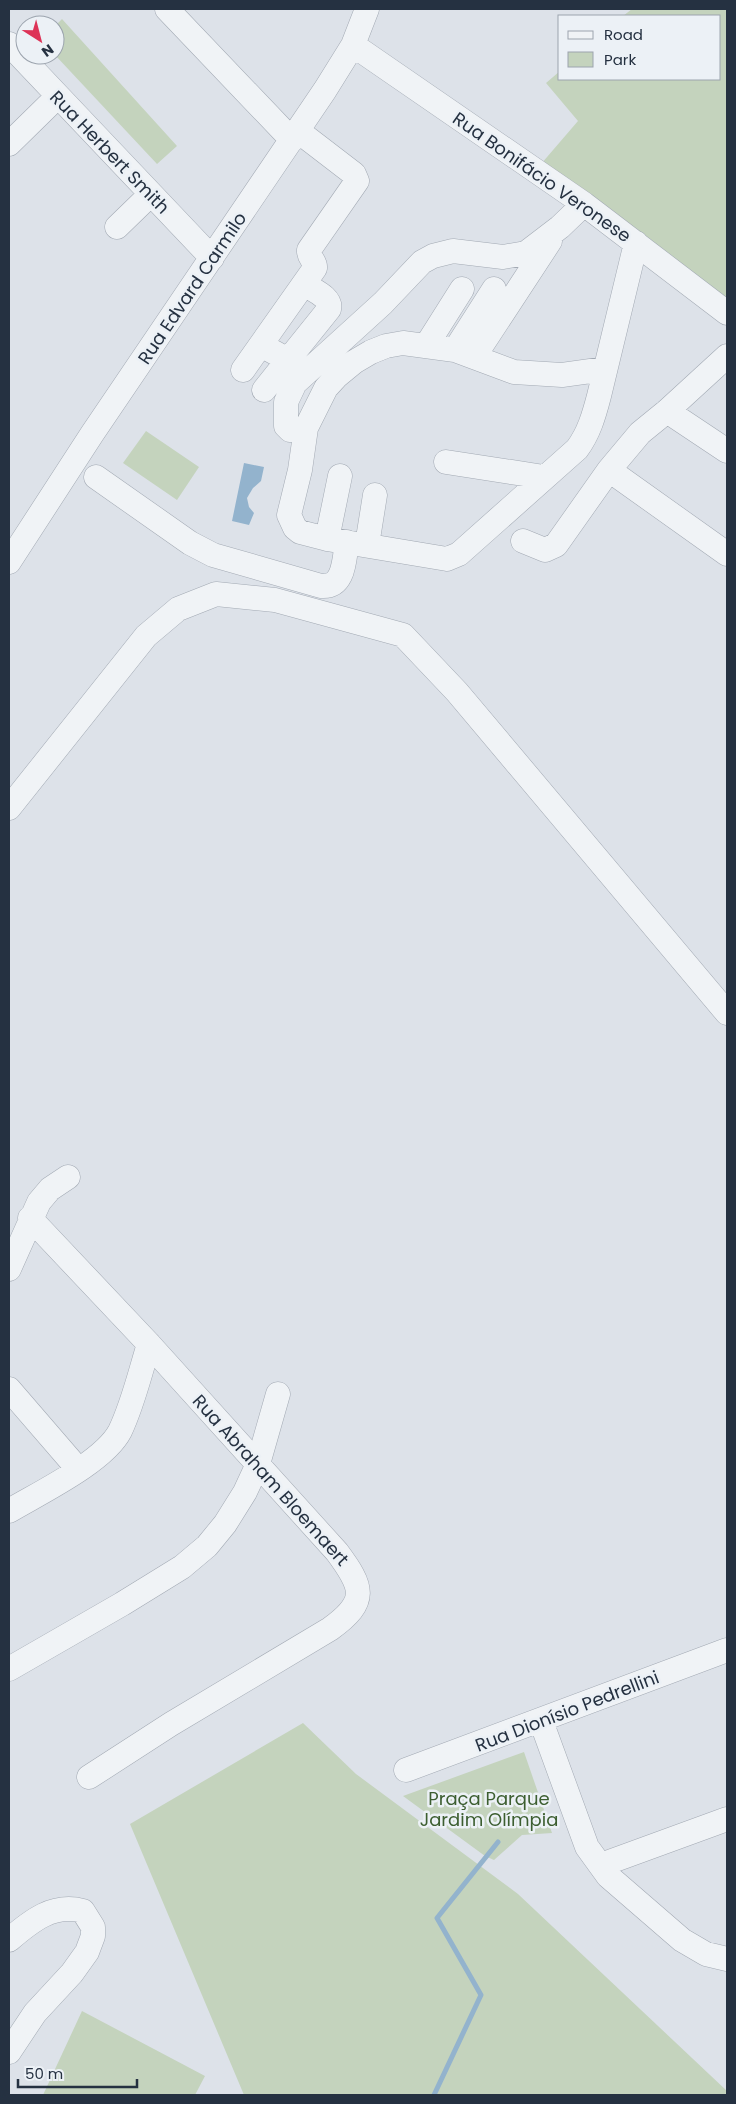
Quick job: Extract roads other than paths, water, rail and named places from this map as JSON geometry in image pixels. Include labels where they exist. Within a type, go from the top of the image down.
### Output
[{"type":"street","points":[[167,9],[295,136],[354,174],[357,178],[353,188],[309,250],[309,256],[315,266],[243,370]]},
{"type":"street","name":"Rua Edvard Carmilo","points":[[9,562],[92,434],[295,136],[353,45],[367,9]]},
{"type":"street","name":"Rua Herbert Smith","points":[[9,44],[212,258]]},
{"type":"street","name":"Rua Bonifácio Veronese","points":[[353,45],[584,204],[727,313]]},
{"type":"street","points":[[9,144],[58,97]]},
{"type":"street","points":[[117,227],[150,194]]},
{"type":"street","points":[[306,428],[290,430],[286,426],[286,402],[295,383],[383,303],[422,262],[433,256],[453,251],[503,257],[526,253],[560,227],[584,204]]},
{"type":"street","points":[[464,353],[560,227]]},
{"type":"street","points":[[605,369],[562,375],[514,372],[464,353],[403,343],[386,346],[371,352],[354,362],[326,388],[306,428],[300,470],[288,515],[295,528],[300,532],[347,542],[452,558],[460,554],[576,449],[583,440],[593,418],[636,243]]},
{"type":"street","points":[[264,390],[330,306],[328,300],[304,284]]},
{"type":"street","points":[[426,346],[462,289]]},
{"type":"street","points":[[464,353],[494,289]]},
{"type":"street","points":[[260,345],[288,360]]},
{"type":"street","points":[[523,540],[545,550],[554,547],[609,470],[640,433],[727,356]]},
{"type":"street","points":[[667,411],[727,451]]},
{"type":"street","points":[[446,462],[544,478]]},
{"type":"street","points":[[609,470],[727,554]]},
{"type":"street","points":[[96,478],[190,543],[213,555],[321,586],[332,585],[340,578],[347,542],[340,476]]},
{"type":"street","points":[[347,542],[375,495]]},
{"type":"street","points":[[9,808],[146,636],[178,609],[216,594],[275,600],[403,635],[457,692],[727,1013]]},
{"type":"street","points":[[9,1269],[30,1218],[39,1202],[50,1189],[68,1177]]},
{"type":"street","name":"Rua Abraham Bloemaert","points":[[30,1218],[149,1344],[337,1552],[354,1575],[358,1587],[358,1595],[351,1613],[330,1629],[171,1724],[89,1777]]},
{"type":"street","points":[[9,1510],[78,1469],[108,1447],[119,1432],[129,1409],[149,1344]]},
{"type":"street","points":[[9,1389],[78,1469]]},
{"type":"street","points":[[9,1669],[182,1567],[207,1546],[225,1524],[245,1492],[258,1464],[278,1394]]},
{"type":"street","name":"Rua Dionísio Pedrellini","points":[[406,1770],[727,1650]]},
{"type":"street","points":[[541,1721],[578,1827],[587,1847],[608,1876],[682,1940],[706,1954],[727,1959]]},
{"type":"street","points":[[600,1865],[727,1819]]},
{"type":"street","points":[[9,1940],[26,1925],[58,1909],[71,1908],[83,1911],[93,1927],[91,1944],[83,1959],[36,2014],[9,2052]]},
{"type":"water","points":[[244,463],[264,467],[261,481],[253,488],[247,498],[249,507],[254,513],[249,525],[232,521]]},
{"type":"waterway","points":[[434,2095],[481,1995],[437,1918],[498,1842]]},
{"type":"park label","name":"Praça Parque Jardim Olímpia","points":[[489,1808]]}]
